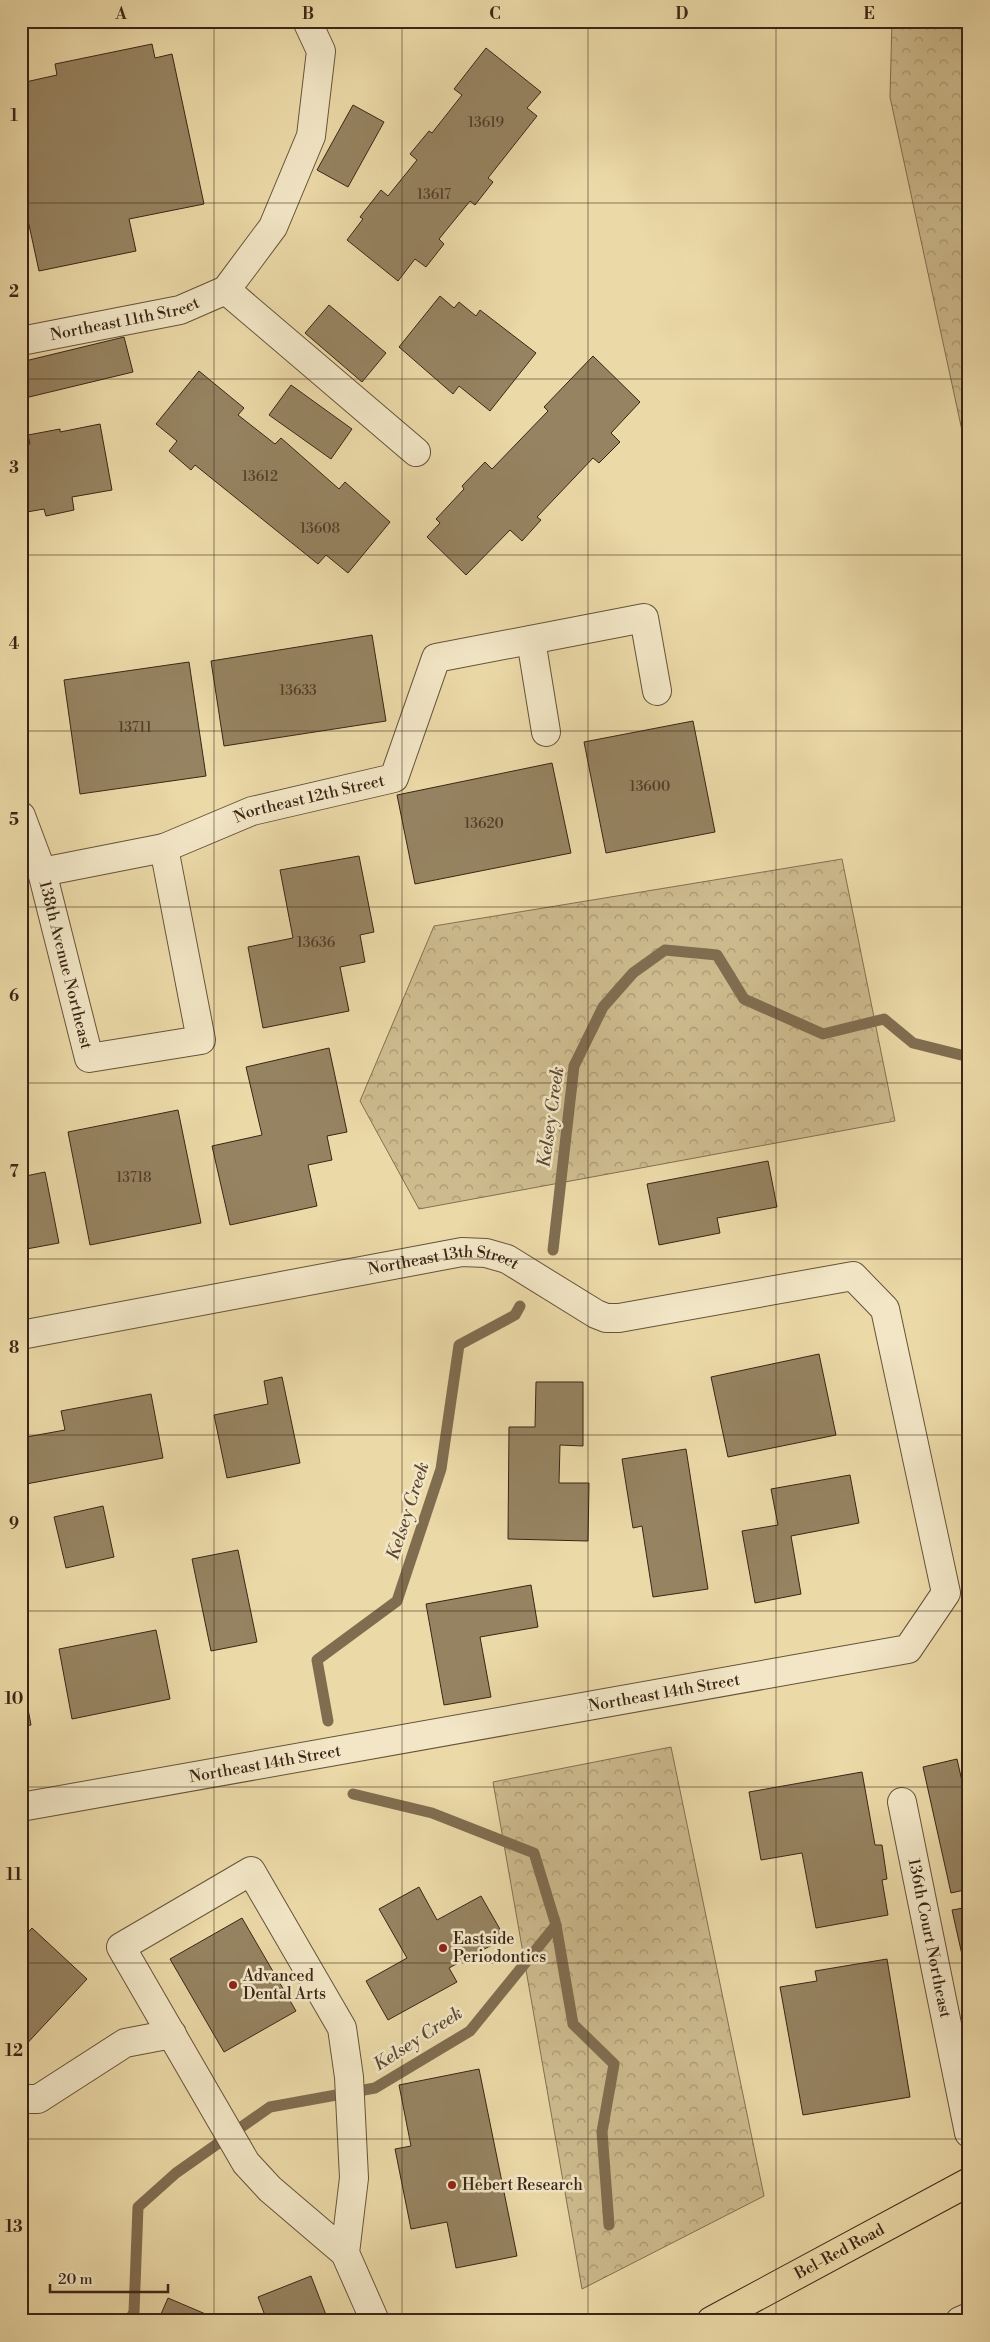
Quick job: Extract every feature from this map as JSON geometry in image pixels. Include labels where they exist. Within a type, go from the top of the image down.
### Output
[{"type":"main road","name":"Bel-Red Road","points":[[711,2321],[969,2182]]},
{"type":"street","points":[[307,21],[320,51],[311,136],[273,227],[226,290],[416,452]]},
{"type":"street","name":"Northeast 11th Street","points":[[21,341],[180,310],[226,290]]},
{"type":"street","name":"Northeast 12th Street","points":[[42,872],[164,848],[252,811],[394,778],[436,658],[644,618],[657,691]]},
{"type":"street","points":[[531,640],[546,732]]},
{"type":"street","points":[[21,816],[42,872]]},
{"type":"street","name":"138th Avenue Northeast","points":[[42,872],[88,1058],[201,1040],[164,848]]},
{"type":"street","name":"Northeast 13th Street","points":[[21,1335],[462,1252],[486,1253],[507,1259],[596,1314],[606,1318],[619,1318],[853,1276]]},
{"type":"street","name":"Northeast 14th Street","points":[[21,1807],[908,1649],[946,1593],[885,1309],[853,1276]]},
{"type":"street","name":"136th Court Northeast","points":[[902,1802],[969,2133]]},
{"type":"street","points":[[345,2253],[354,2178],[349,2076],[342,2028],[251,1871],[121,1947],[246,2163],[270,2190],[345,2253],[375,2321]]},
{"type":"street","points":[[21,2098],[38,2099],[125,2043],[172,2034]]},
{"type":"street","points":[[960,2321],[969,2317]]},
{"type":"green space","points":[[892,21],[969,21],[969,463],[890,97]]},
{"type":"green space","points":[[842,859],[895,1121],[419,1209],[360,1101],[434,926]]},
{"type":"green space","points":[[671,1747],[764,2196],[582,2289],[493,1782]]},
{"type":"building","points":[[152,44],[155,58],[172,54],[204,204],[129,219],[136,251],[39,271],[21,188],[21,83],[57,75],[55,64]]},
{"type":"building","points":[[486,48],[541,92],[527,108],[537,116],[488,178],[493,182],[475,205],[470,201],[439,239],[444,244],[426,267],[415,259],[398,281],[347,240],[363,219],[360,217],[381,190],[388,196],[417,160],[410,154],[429,131],[432,133],[462,95],[454,89]]},
{"type":"building","points":[[353,105],[384,122],[348,187],[317,170]]},
{"type":"building","points":[[440,296],[454,308],[459,302],[476,316],[480,310],[536,353],[490,411],[459,386],[453,394],[399,347]]},
{"type":"building","points":[[329,305],[386,353],[362,382],[305,333]]},
{"type":"building","points":[[124,337],[133,372],[25,398],[21,385],[21,362]]},
{"type":"building","points":[[593,356],[640,402],[611,433],[620,442],[599,463],[593,458],[537,517],[541,520],[522,541],[510,530],[466,575],[427,537],[440,523],[436,519],[464,489],[462,486],[485,462],[492,469],[548,411],[544,407]]},
{"type":"building","points":[[199,371],[244,408],[238,415],[275,444],[281,438],[339,489],[345,482],[390,522],[348,573],[326,555],[318,564],[195,465],[191,470],[169,451],[177,441],[156,424]]},
{"type":"building","points":[[291,385],[352,429],[331,459],[269,415]]},
{"type":"building","points":[[100,424],[112,490],[72,497],[74,510],[46,516],[44,509],[21,513],[21,445],[30,444],[28,435],[60,429],[60,432]]},
{"type":"building","points":[[372,635],[386,721],[224,746],[211,661]]},
{"type":"building","points":[[189,662],[206,776],[80,794],[64,680]]},
{"type":"building","points":[[693,721],[715,832],[606,853],[584,742]]},
{"type":"building","points":[[552,763],[571,853],[415,884],[397,795]]},
{"type":"building","points":[[359,856],[374,932],[360,935],[365,962],[340,967],[349,1011],[263,1028],[248,947],[293,938],[280,870]]},
{"type":"building","points":[[329,1048],[347,1132],[327,1136],[332,1160],[308,1165],[317,1206],[230,1225],[212,1146],[262,1135],[246,1067]]},
{"type":"building","points":[[178,1110],[201,1223],[90,1245],[68,1132]]},
{"type":"building","points":[[768,1161],[777,1207],[717,1218],[720,1233],[659,1245],[647,1184]]},
{"type":"building","points":[[45,1172],[59,1243],[21,1250],[21,1177]]},
{"type":"building","points":[[819,1354],[836,1435],[728,1457],[711,1377]]},
{"type":"building","points":[[282,1377],[300,1463],[227,1478],[214,1415],[268,1404],[264,1381]]},
{"type":"building","points":[[536,1382],[583,1382],[583,1446],[560,1445],[559,1483],[589,1483],[588,1541],[508,1539],[509,1427],[535,1427]]},
{"type":"building","points":[[151,1394],[163,1458],[21,1485],[21,1438],[65,1430],[61,1411]]},
{"type":"building","points":[[686,1449],[708,1589],[653,1597],[642,1526],[633,1528],[622,1459]]},
{"type":"building","points":[[850,1475],[859,1523],[791,1536],[801,1594],[755,1603],[742,1531],[778,1525],[771,1489]]},
{"type":"building","points":[[103,1506],[114,1557],[66,1568],[54,1517]]},
{"type":"building","points":[[238,1550],[257,1642],[211,1651],[192,1559]]},
{"type":"building","points":[[531,1585],[538,1627],[480,1637],[491,1697],[444,1705],[426,1604]]},
{"type":"building","points":[[156,1630],[170,1699],[72,1719],[59,1649]]},
{"type":"building","points":[[21,1672],[31,1725],[21,1727]]},
{"type":"building","points":[[957,1759],[969,1812],[969,1889],[951,1893],[923,1767]]},
{"type":"building","points":[[862,1772],[875,1845],[882,1845],[887,1879],[882,1880],[888,1915],[816,1928],[802,1853],[761,1860],[749,1792]]},
{"type":"building","name":"Eastside Periodontics","points":[[419,1887],[437,1920],[481,1896],[505,1938],[449,1968],[457,1982],[388,2020],[366,1981],[407,1958],[379,1909]]},
{"type":"building","points":[[969,1907],[969,1986],[952,1910]]},
{"type":"building","name":"Advanced Dental Arts","points":[[242,1918],[296,2011],[224,2052],[170,1959]]},
{"type":"building","points":[[32,1928],[87,1979],[21,2050],[21,1940]]},
{"type":"building","points":[[887,1959],[910,2097],[803,2115],[780,1987],[817,1981],[815,1971]]},
{"type":"building","name":"Hebert Research","points":[[479,2069],[517,2256],[456,2268],[447,2222],[411,2229],[395,2149],[411,2146],[399,2085]]},
{"type":"building","points":[[311,2276],[328,2320],[267,2321],[258,2297]]},
{"type":"building","points":[[168,2298],[222,2321],[158,2321]]},
{"type":"waterway","name":"Kelsey Creek","points":[[553,1250],[574,1066],[603,1007],[633,973],[665,950],[717,955],[744,999],[823,1034],[884,1019],[913,1043],[969,1057]]},
{"type":"waterway","name":"Kelsey Creek","points":[[328,1721],[317,1660],[397,1601],[441,1469],[459,1345],[515,1315],[520,1306]]},
{"type":"waterway","name":"Kelsey Creek","points":[[129,2321],[134,2312],[138,2207],[176,2173],[270,2107],[375,2088],[470,2031],[556,1925],[534,1853],[432,1813],[353,1794]]},
{"type":"waterway","points":[[556,1925],[573,2024],[614,2064],[602,2132],[609,2225]]},
{"type":"place","name":"Eastside Periodontics","points":[[443,1948]]},
{"type":"place","name":"Advanced Dental Arts","points":[[233,1985]]},
{"type":"place","name":"Hebert Research","points":[[452,2185]]}]
